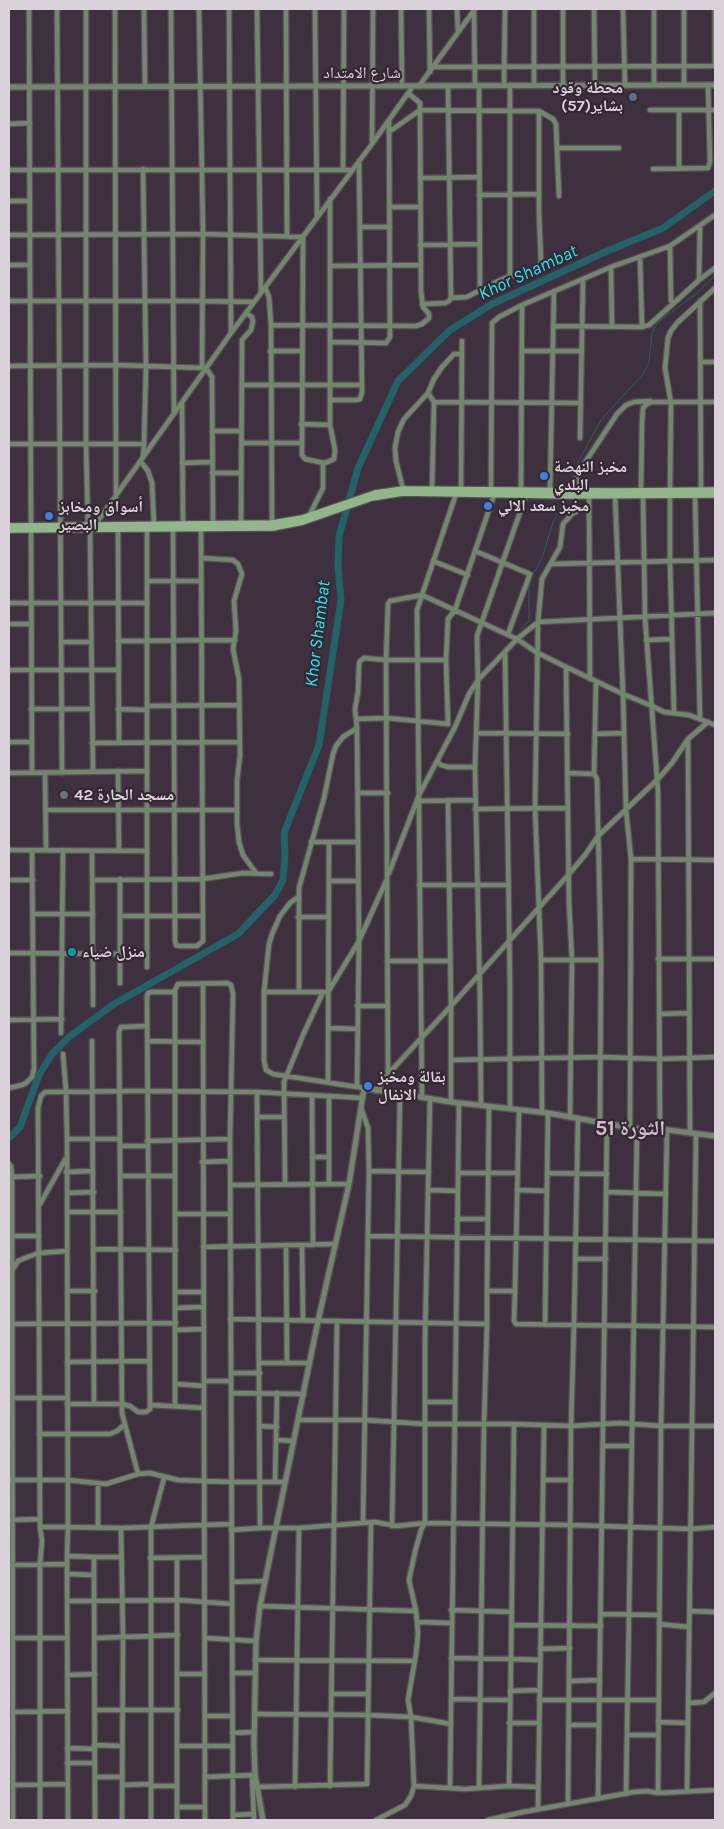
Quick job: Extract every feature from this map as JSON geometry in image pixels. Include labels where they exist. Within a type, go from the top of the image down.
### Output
[{"type":"main road","points":[[91,527],[118,530],[281,527],[303,522],[383,490],[461,489],[526,495],[568,492],[715,495]]},
{"type":"main road","points":[[368,497],[521,490],[550,490],[590,495],[642,493]]},
{"type":"main road","points":[[670,493],[715,490]]},
{"type":"main road","points":[[9,526],[60,528],[154,524],[272,523],[291,521],[338,508]]},
{"type":"main road","points":[[9,530],[31,528]]},
{"type":"street","points":[[29,9],[32,773]]},
{"type":"street","points":[[57,9],[62,773]]},
{"type":"street","points":[[86,9],[86,444],[91,527],[90,642],[93,772]]},
{"type":"street","points":[[115,9],[116,497]]},
{"type":"street","points":[[144,9],[145,86]]},
{"type":"street","points":[[171,9],[174,170],[174,414]]},
{"type":"street","points":[[199,9],[202,301],[204,368],[212,377],[212,524]]},
{"type":"street","points":[[230,9],[231,333]]},
{"type":"street","points":[[258,9],[261,293]]},
{"type":"street","points":[[286,9],[287,236]]},
{"type":"street","points":[[315,9],[315,170],[317,216]]},
{"type":"street","points":[[343,170],[344,9]]},
{"type":"street","points":[[372,144],[373,9]]},
{"type":"street","points":[[401,9],[402,86]]},
{"type":"street","points":[[429,9],[430,72]]},
{"type":"street","points":[[458,9],[458,34]]},
{"type":"street","points":[[505,9],[505,67],[509,110],[510,276]]},
{"type":"street","points":[[534,9],[534,85]]},
{"type":"street","points":[[564,9],[564,85]]},
{"type":"street","points":[[594,9],[595,85]]},
{"type":"street","points":[[623,9],[625,85]]},
{"type":"street","points":[[654,9],[654,85]]},
{"type":"street","points":[[684,9],[684,85]]},
{"type":"street","points":[[433,67],[715,65],[715,9]]},
{"type":"street","points":[[419,86],[474,10]]},
{"type":"street","points":[[474,10],[475,67],[479,110],[480,289]]},
{"type":"street","points":[[653,169],[708,168],[710,162],[708,85]]},
{"type":"street","name":"شارع الامتداد","points":[[9,87],[715,85]]},
{"type":"street","points":[[91,527],[116,497],[182,404],[204,368],[372,144],[413,86]]},
{"type":"street","points":[[448,86],[451,298]]},
{"type":"street","points":[[271,325],[360,324],[416,326],[424,323],[430,316],[422,304],[420,265],[420,110],[419,100],[408,92]]},
{"type":"street","points":[[389,132],[420,110],[539,111],[553,119],[556,124],[559,196]]},
{"type":"street","points":[[650,110],[715,110]]},
{"type":"street","points":[[679,110],[680,168]]},
{"type":"street","points":[[422,304],[445,303],[451,298],[467,296],[510,276],[531,272],[541,262],[539,111]]},
{"type":"street","points":[[330,342],[386,343],[390,337],[389,121]]},
{"type":"street","points":[[9,124],[30,123]]},
{"type":"street","points":[[557,148],[619,148]]},
{"type":"street","points":[[331,400],[360,400],[362,385],[359,161]]},
{"type":"street","points":[[143,169],[146,366],[142,460],[152,483],[154,524]]},
{"type":"street","points":[[9,170],[352,170]]},
{"type":"street","points":[[420,178],[479,177]]},
{"type":"street","points":[[479,194],[539,194]]},
{"type":"street","points":[[303,237],[301,325],[302,458],[324,462],[332,460],[335,456],[330,425],[330,199]]},
{"type":"street","points":[[9,201],[30,201]]},
{"type":"street","points":[[390,207],[420,207]]},
{"type":"street","points":[[448,724],[446,660],[448,619],[455,610],[468,575],[493,492],[492,322],[522,305],[554,291],[611,267],[670,246],[715,215]]},
{"type":"street","points":[[360,227],[390,226]]},
{"type":"street","points":[[699,280],[700,226]]},
{"type":"street","points":[[9,235],[202,234],[303,237]]},
{"type":"street","points":[[420,245],[480,244]]},
{"type":"street","points":[[670,246],[671,301],[674,303]]},
{"type":"street","points":[[640,258],[642,327]]},
{"type":"street","points":[[9,265],[30,265]]},
{"type":"street","points":[[330,266],[420,265]]},
{"type":"street","points":[[611,267],[612,327]]},
{"type":"street","points":[[554,326],[642,327],[649,325],[715,268]]},
{"type":"street","points":[[580,438],[583,279]]},
{"type":"street","points":[[265,287],[269,297],[271,325],[272,523]]},
{"type":"street","points":[[674,713],[670,562],[670,402],[665,368],[668,338],[674,327],[715,288]]},
{"type":"street","points":[[550,490],[554,291]]},
{"type":"street","points":[[9,301],[253,302]]},
{"type":"street","points":[[700,301],[701,490]]},
{"type":"street","points":[[521,490],[522,305]]},
{"type":"street","points":[[241,524],[242,340],[251,330],[253,321],[252,317],[246,313]]},
{"type":"street","points":[[461,489],[462,341]]},
{"type":"street","points":[[270,352],[301,351]]},
{"type":"street","points":[[522,351],[582,351]]},
{"type":"street","points":[[403,489],[396,461],[395,448],[398,432],[404,419],[428,393],[442,367],[454,354],[462,354]]},
{"type":"street","points":[[701,362],[715,362]]},
{"type":"street","points":[[9,366],[116,365],[204,368]]},
{"type":"street","points":[[242,385],[362,385]]},
{"type":"street","points":[[428,393],[434,402],[432,489]]},
{"type":"street","points":[[434,402],[581,403]]},
{"type":"street","points":[[568,492],[617,414],[626,405],[634,402],[715,402]]},
{"type":"street","points":[[652,402],[646,404],[642,414],[642,493],[646,640],[658,779],[660,1129]]},
{"type":"street","points":[[182,404],[183,524]]},
{"type":"street","points":[[302,424],[330,425]]},
{"type":"street","points":[[212,431],[241,431]]},
{"type":"street","points":[[242,443],[302,443]]},
{"type":"street","points":[[9,444],[144,444]]},
{"type":"street","points":[[182,463],[212,462]]},
{"type":"street","points":[[309,516],[323,488],[322,470],[324,462]]},
{"type":"street","points":[[212,473],[241,472]]},
{"type":"street","points":[[422,1098],[417,610],[456,494]]},
{"type":"street","points":[[481,1105],[480,974],[475,809],[478,680],[477,636],[526,495]]},
{"type":"street","points":[[590,495],[590,679]]},
{"type":"street","points":[[615,495],[621,619],[626,810],[630,859],[630,1128]]},
{"type":"street","points":[[695,495],[696,615],[700,718]]},
{"type":"street","points":[[545,1324],[547,1172],[542,1058],[540,906],[536,808],[536,652],[542,579],[560,547],[561,530],[565,520],[589,505]]},
{"type":"street","points":[[147,529],[147,967]]},
{"type":"street","points":[[173,529],[175,944],[178,946],[197,946],[202,943],[201,529]]},
{"type":"street","points":[[118,530],[118,742]]},
{"type":"street","points":[[475,551],[530,574],[508,634]]},
{"type":"street","points":[[201,558],[233,560],[241,568],[241,578],[234,601],[235,640],[233,649],[239,680],[240,742],[237,810],[239,842],[246,859],[256,873]]},
{"type":"street","points":[[551,564],[715,560]]},
{"type":"street","points":[[434,561],[468,575]]},
{"type":"street","points":[[147,581],[200,581]]},
{"type":"street","points":[[388,1074],[386,660],[388,604],[393,599],[422,595],[508,634],[536,652],[623,694],[664,712],[700,718],[715,725]]},
{"type":"street","points":[[9,603],[147,603]]},
{"type":"street","points":[[285,1184],[285,1076],[325,992],[359,941],[420,795],[456,727],[478,680],[517,639],[538,622],[715,614]]},
{"type":"street","points":[[9,624],[31,624]]},
{"type":"street","points":[[118,641],[173,639],[235,640]]},
{"type":"street","points":[[646,640],[672,639]]},
{"type":"street","points":[[61,642],[90,642]]},
{"type":"street","points":[[505,652],[510,1110]]},
{"type":"street","points":[[357,1086],[359,941],[358,728],[355,710],[360,661],[364,658],[446,660]]},
{"type":"street","points":[[566,667],[568,734],[567,808],[572,960],[570,1117]]},
{"type":"street","points":[[9,670],[118,670]]},
{"type":"street","points":[[596,682],[594,774],[597,779],[601,960],[600,1122]]},
{"type":"street","points":[[118,710],[174,706],[239,705]]},
{"type":"street","points":[[31,709],[91,708]]},
{"type":"street","points":[[357,719],[387,718],[448,724],[456,727]]},
{"type":"street","points":[[377,1090],[388,1074],[569,874],[598,836],[658,779],[672,763],[688,739],[708,722]]},
{"type":"street","points":[[299,992],[299,888],[336,746],[342,737],[358,728]]},
{"type":"street","points":[[477,733],[507,735],[568,734]]},
{"type":"street","points":[[595,734],[624,733]]},
{"type":"street","points":[[688,739],[690,1133]]},
{"type":"street","points":[[9,742],[31,742]]},
{"type":"street","points":[[92,743],[240,742]]},
{"type":"street","points":[[438,762],[448,767],[475,767]]},
{"type":"street","points":[[118,771],[119,851]]},
{"type":"street","points":[[9,773],[147,771]]},
{"type":"street","points":[[45,773],[46,850]]},
{"type":"street","points":[[568,773],[594,774]]},
{"type":"street","points":[[358,793],[388,793]]},
{"type":"street","points":[[448,800],[451,1102]]},
{"type":"street","points":[[419,801],[475,800]]},
{"type":"street","points":[[475,809],[567,808]]},
{"type":"street","points":[[46,810],[237,810]]},
{"type":"street","points":[[311,842],[358,842]]},
{"type":"street","points":[[328,1082],[328,1028],[325,992],[329,843]]},
{"type":"street","points":[[9,850],[147,851]]},
{"type":"street","points":[[9,1088],[22,1086],[32,1077],[34,1068],[32,850]]},
{"type":"street","points":[[61,1032],[63,850]]},
{"type":"street","points":[[92,851],[93,1005]]},
{"type":"street","points":[[630,859],[715,860]]},
{"type":"street","points":[[92,880],[202,879],[256,873],[271,874]]},
{"type":"street","points":[[120,879],[120,984]]},
{"type":"street","points":[[9,880],[33,880]]},
{"type":"street","points":[[329,880],[358,881]]},
{"type":"street","points":[[419,886],[508,885]]},
{"type":"street","points":[[298,897],[290,903],[280,916],[272,934],[267,960],[264,992],[265,1066],[269,1073],[357,1086],[400,1095],[544,1113],[637,1129],[660,1129],[715,1136]]},
{"type":"street","points":[[33,914],[92,914]]},
{"type":"street","points":[[120,916],[202,916]]},
{"type":"street","points":[[298,917],[328,917]]},
{"type":"street","points":[[9,953],[120,954]]},
{"type":"street","points":[[658,959],[715,959]]},
{"type":"street","points":[[541,960],[601,960]]},
{"type":"street","points":[[387,961],[450,961]]},
{"type":"street","points":[[175,1406],[175,992],[178,984],[227,983],[231,985],[232,990],[230,1318],[233,1818],[254,1814]]},
{"type":"street","points":[[203,984],[205,1820]]},
{"type":"street","points":[[67,1404],[122,1404],[130,1406],[136,1411],[143,1412],[148,1411],[151,1406],[148,1324],[148,993],[175,992]]},
{"type":"street","points":[[264,992],[325,992]]},
{"type":"street","points":[[357,1006],[388,1006]]},
{"type":"street","points":[[659,1014],[689,1013]]},
{"type":"street","points":[[9,1020],[62,1018]]},
{"type":"street","points":[[138,1474],[124,1425],[122,1404],[120,1030],[123,1026],[147,1026]]},
{"type":"street","points":[[328,1028],[357,1029]]},
{"type":"street","points":[[92,1041],[94,1091],[94,1404]]},
{"type":"street","points":[[147,1042],[202,1042]]},
{"type":"street","points":[[63,1054],[67,1140],[68,1820]]},
{"type":"street","points":[[452,1060],[715,1057]]},
{"type":"street","points":[[254,1820],[255,1660],[260,1606],[318,1321],[349,1184],[364,1088]]},
{"type":"street","points":[[40,1820],[40,1564],[42,1541],[39,1480],[39,1101],[41,1096],[45,1092],[66,1091],[174,1091],[257,1092],[363,1098]]},
{"type":"street","points":[[257,1092],[260,1528]]},
{"type":"street","points":[[312,1095],[313,1245]]},
{"type":"street","points":[[392,1526],[400,1095]]},
{"type":"street","points":[[329,1096],[329,1184]]},
{"type":"street","points":[[380,1820],[405,1805],[411,1796],[414,1786],[411,1717],[408,1700],[418,1644],[416,1611],[410,1587],[410,1574],[420,1534],[425,1523],[430,1098]]},
{"type":"street","points":[[450,1788],[458,1103]]},
{"type":"street","points":[[480,1787],[489,1106]]},
{"type":"street","points":[[361,1108],[368,1128],[369,1171],[363,1522]]},
{"type":"street","points":[[519,1111],[514,1321],[516,1324],[715,1327]]},
{"type":"street","points":[[257,1117],[284,1117]]},
{"type":"street","points":[[568,1804],[571,1426],[578,1118]]},
{"type":"street","points":[[598,1799],[607,1124]]},
{"type":"street","points":[[626,1794],[632,1527],[631,1424],[637,1129]]},
{"type":"street","points":[[658,1793],[661,1426],[667,1130]]},
{"type":"street","points":[[687,1791],[696,1133]]},
{"type":"street","points":[[67,1140],[120,1139]]},
{"type":"street","points":[[120,1146],[174,1140],[230,1139]]},
{"type":"street","points":[[40,1205],[66,1157]]},
{"type":"street","points":[[312,1157],[329,1157]]},
{"type":"street","points":[[202,1162],[230,1161]]},
{"type":"street","points":[[9,1164],[12,1176],[10,1217],[12,1236],[10,1360],[12,1398],[10,1435],[12,1520],[10,1527],[13,1638],[11,1674],[13,1820]]},
{"type":"street","points":[[66,1172],[93,1171]]},
{"type":"street","points":[[369,1171],[429,1172]]},
{"type":"street","points":[[547,1172],[607,1174]]},
{"type":"street","points":[[458,1173],[518,1174]]},
{"type":"street","points":[[12,1176],[40,1176]]},
{"type":"street","points":[[120,1176],[175,1176]]},
{"type":"street","points":[[230,1184],[349,1184]]},
{"type":"street","points":[[428,1190],[458,1191]]},
{"type":"street","points":[[517,1190],[547,1191]]},
{"type":"street","points":[[67,1193],[94,1192]]},
{"type":"street","points":[[607,1192],[666,1194]]},
{"type":"street","points":[[67,1212],[121,1212]]},
{"type":"street","points":[[175,1214],[230,1214]]},
{"type":"street","points":[[457,1219],[488,1219]]},
{"type":"street","points":[[12,1236],[39,1236]]},
{"type":"street","points":[[369,1236],[715,1241]]},
{"type":"street","points":[[203,1246],[336,1244]]},
{"type":"street","points":[[286,1245],[287,1363]]},
{"type":"street","points":[[302,1245],[303,1320]]},
{"type":"street","points":[[94,1249],[176,1250]]},
{"type":"street","points":[[9,1275],[18,1262],[39,1253],[67,1251]]},
{"type":"street","points":[[576,1259],[606,1259]]},
{"type":"street","points":[[67,1291],[94,1290]]},
{"type":"street","points":[[487,1291],[515,1291]]},
{"type":"street","points":[[176,1292],[203,1292]]},
{"type":"street","points":[[176,1308],[203,1307]]},
{"type":"street","points":[[230,1318],[337,1322],[487,1324]]},
{"type":"street","points":[[330,1786],[337,1322]]},
{"type":"street","points":[[11,1324],[176,1323]]},
{"type":"street","points":[[176,1330],[203,1329]]},
{"type":"street","points":[[67,1362],[150,1361]]},
{"type":"street","points":[[260,1363],[310,1363]]},
{"type":"street","points":[[231,1373],[260,1373]]},
{"type":"street","points":[[176,1384],[231,1381]]},
{"type":"street","points":[[231,1393],[304,1394]]},
{"type":"street","points":[[275,1481],[277,1440],[276,1393]]},
{"type":"street","points":[[12,1398],[67,1398]]},
{"type":"street","points":[[425,1402],[455,1402]]},
{"type":"street","points":[[151,1406],[204,1408]]},
{"type":"street","points":[[298,1420],[365,1420],[395,1423],[544,1426],[603,1424],[715,1426]]},
{"type":"street","points":[[509,1786],[514,1424]]},
{"type":"street","points":[[39,1434],[110,1434],[124,1425]]},
{"type":"street","points":[[259,1426],[277,1427]]},
{"type":"street","points":[[538,1809],[544,1426]]},
{"type":"street","points":[[277,1440],[294,1441]]},
{"type":"street","points":[[603,1446],[632,1446]]},
{"type":"street","points":[[10,1480],[68,1480],[106,1484],[138,1474],[150,1473],[164,1478],[205,1482],[285,1482]]},
{"type":"street","points":[[151,1820],[151,1527],[164,1478]]},
{"type":"street","points":[[543,1480],[572,1480]]},
{"type":"street","points":[[98,1484],[98,1527]]},
{"type":"street","points":[[12,1520],[40,1520]]},
{"type":"street","points":[[256,1787],[367,1784],[371,1522]]},
{"type":"street","points":[[40,1527],[121,1528],[204,1525],[299,1528],[371,1522],[392,1526],[425,1523],[543,1524],[690,1529],[715,1527]]},
{"type":"street","points":[[121,1528],[123,1637],[122,1820]]},
{"type":"street","points":[[295,1786],[299,1528]]},
{"type":"street","points":[[67,1556],[121,1556]]},
{"type":"street","points":[[94,1557],[96,1674],[95,1820]]},
{"type":"street","points":[[150,1558],[204,1557]]},
{"type":"street","points":[[177,1558],[177,1820]]},
{"type":"street","points":[[12,1565],[67,1564]]},
{"type":"street","points":[[67,1574],[94,1575]]},
{"type":"street","points":[[232,1582],[265,1581]]},
{"type":"street","points":[[67,1601],[178,1600],[232,1604]]},
{"type":"street","points":[[260,1606],[416,1611]]},
{"type":"street","points":[[451,1610],[512,1612]]},
{"type":"street","points":[[690,1611],[715,1612]]},
{"type":"street","points":[[601,1614],[659,1615]]},
{"type":"street","points":[[417,1622],[451,1623]]},
{"type":"street","points":[[659,1624],[689,1627]]},
{"type":"street","points":[[512,1625],[600,1626]]},
{"type":"street","points":[[95,1638],[178,1635]]},
{"type":"street","points":[[13,1638],[67,1638]]},
{"type":"street","points":[[205,1638],[256,1640]]},
{"type":"street","points":[[540,1649],[570,1648]]},
{"type":"street","points":[[451,1658],[540,1660]]},
{"type":"street","points":[[255,1660],[415,1661]]},
{"type":"street","points":[[232,1673],[255,1673]]},
{"type":"street","points":[[67,1675],[96,1674]]},
{"type":"street","points":[[178,1674],[205,1674]]},
{"type":"street","points":[[570,1681],[600,1680]]},
{"type":"street","points":[[510,1691],[539,1690]]},
{"type":"street","points":[[332,1694],[368,1694]]},
{"type":"street","points":[[688,1703],[704,1702],[715,1694]]},
{"type":"street","points":[[451,1699],[510,1700]]},
{"type":"street","points":[[539,1700],[658,1700]]},
{"type":"street","points":[[96,1710],[178,1710]]},
{"type":"street","points":[[13,1712],[68,1711]]},
{"type":"street","points":[[254,1714],[411,1717],[451,1724]]},
{"type":"street","points":[[206,1716],[232,1716]]},
{"type":"street","points":[[658,1722],[688,1723]]},
{"type":"street","points":[[510,1723],[539,1723]]},
{"type":"street","points":[[569,1725],[599,1725]]},
{"type":"street","points":[[232,1733],[254,1732]]},
{"type":"street","points":[[627,1735],[658,1735]]},
{"type":"street","points":[[67,1748],[121,1746]]},
{"type":"street","points":[[178,1746],[232,1746]]},
{"type":"street","points":[[67,1762],[95,1763]]},
{"type":"street","points":[[205,1777],[254,1776]]},
{"type":"street","points":[[254,1776],[261,1801],[263,1820]]},
{"type":"street","points":[[95,1777],[122,1777]]},
{"type":"street","points":[[13,1785],[68,1784]]},
{"type":"street","points":[[122,1785],[177,1786]]},
{"type":"street","points":[[414,1786],[450,1788],[538,1787]]},
{"type":"street","points":[[488,1820],[538,1809],[647,1791],[658,1793],[715,1790]]},
{"type":"street","points":[[177,1807],[205,1807]]},
{"type":"waterway","name":"Khor Shambat","points":[[9,1138],[20,1127],[39,1075],[52,1054],[69,1037],[114,1004],[238,934],[275,895],[283,880],[284,833],[319,745],[341,600],[338,566],[339,536],[358,468],[398,381],[450,330],[492,304],[605,252],[663,228],[715,191]]},
{"type":"waterway","points":[[569,489],[575,468],[601,420],[643,374],[649,362],[652,334],[656,325],[696,294],[715,275]]},
{"type":"waterway","points":[[521,629],[529,621],[531,578],[542,558],[553,522],[567,497]]},
{"type":"place","name":"محطة وقود بشاير(57)","points":[[633,97]]},
{"type":"place","name":"مخبز النهضة البلدي","points":[[544,476]]},
{"type":"place","name":"مخبز سعد الالي","points":[[488,506]]},
{"type":"place","name":"أسواق ومخابز البصير","points":[[49,516]]},
{"type":"place","name":"مسجد الحارة 42","points":[[64,795]]},
{"type":"place","name":"منزل ضياء","points":[[72,952]]},
{"type":"place","name":"بقالة ومخبز الانفال","points":[[368,1086]]},
{"type":"district","name":"الثورة 51","points":[[630,1129]]}]
